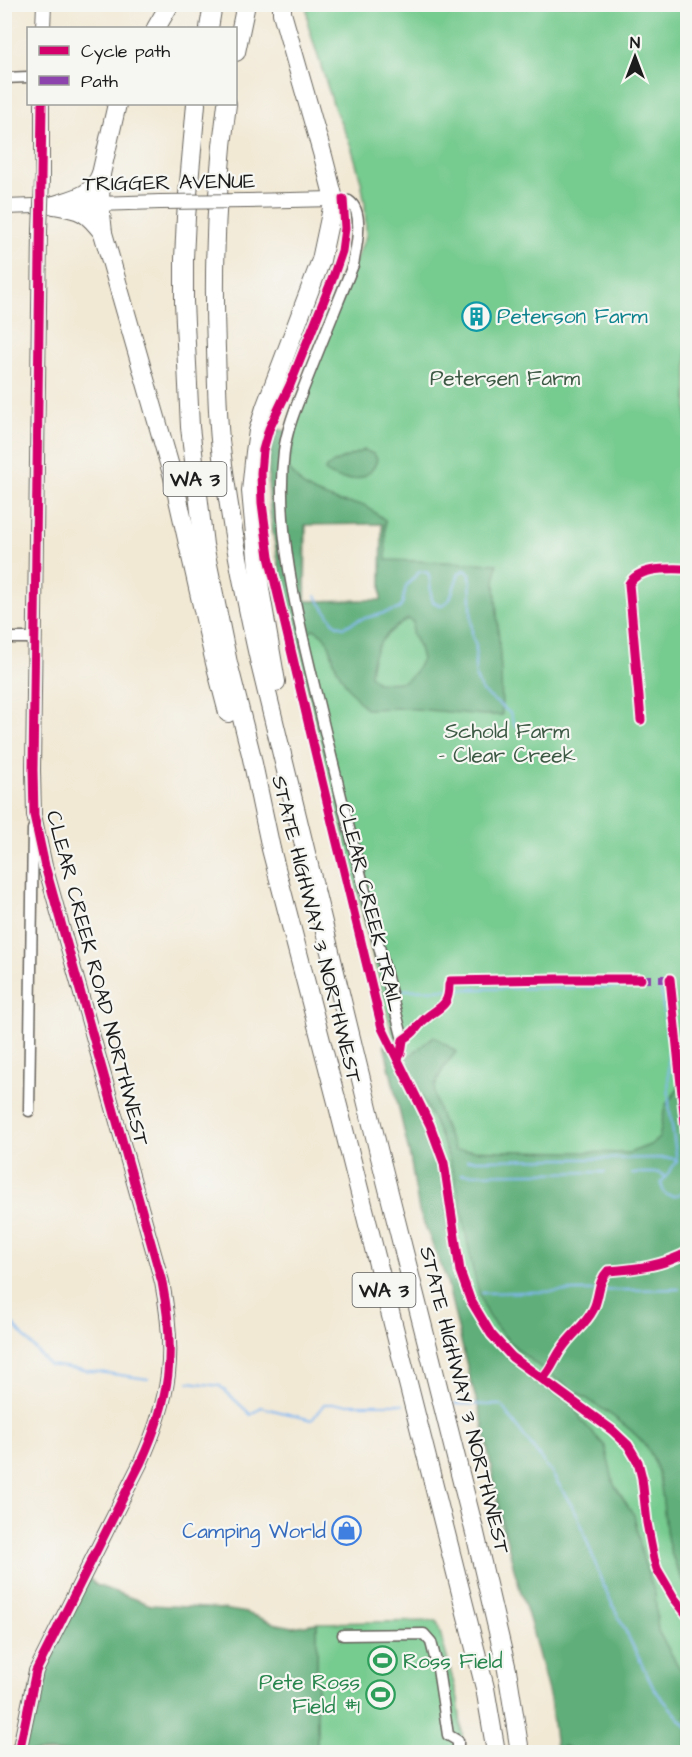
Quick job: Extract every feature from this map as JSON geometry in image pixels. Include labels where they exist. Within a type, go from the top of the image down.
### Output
[{"type":"highway","points":[[157,27],[170,4]]},
{"type":"highway","points":[[209,27],[213,4]]},
{"type":"highway","points":[[237,47],[246,4]]},
{"type":"highway","points":[[282,4],[282,14],[324,156],[334,199],[321,260],[258,431],[252,472],[252,504],[260,589],[293,796]]},
{"type":"highway","points":[[117,105],[101,174],[100,204],[103,234],[173,477],[231,726],[271,849]]},
{"type":"highway","name":"STATE HIGHWAY 3 NORTHWEST","points":[[196,105],[184,259],[187,388],[192,457],[204,545],[271,849],[482,1677],[494,1752]]},
{"type":"highway","name":"STATE HIGHWAY 3 NORTHWEST","points":[[227,105],[218,184],[215,263],[216,368],[221,449],[246,605],[380,1157],[475,1533],[507,1670],[521,1749]]},
{"type":"highway","points":[[54,206],[87,193],[93,188],[101,174]]},
{"type":"highway","points":[[54,206],[84,212],[93,219],[103,234]]},
{"type":"main road","points":[[44,4],[44,27]]},
{"type":"main road","name":"CLEAR CREEK ROAD NORTHWEST","points":[[19,1752],[36,1671],[136,1473],[155,1430],[167,1386],[171,1346],[167,1305],[160,1275],[45,866],[34,815],[34,638],[42,105]]},
{"type":"main road","name":"TRIGGER AVENUE","points":[[4,207],[334,199]]},
{"type":"street","points":[[4,78],[27,77]]},
{"type":"street","points":[[334,199],[349,201],[356,209],[357,240],[353,265],[294,413],[284,449],[283,505],[288,555],[302,634],[338,786],[404,1040]]},
{"type":"street","points":[[4,638],[34,638]]},
{"type":"street","points":[[28,1111],[34,815]]},
{"type":"street","points":[[343,1635],[423,1634],[431,1642],[438,1669],[448,1735],[458,1741],[458,1752]]},
{"type":"green space","name":"Schold Farm - Clear Creek","points":[[307,5],[687,5],[687,1752],[556,1752],[556,1748],[564,1746],[571,1750],[545,1595],[502,1530],[497,1512],[497,1455],[302,670],[280,514],[282,458],[336,305],[366,236],[365,204],[361,181],[308,25]],"holes":[[[306,524],[382,524],[381,600],[305,601]]]},
{"type":"green space","points":[[278,429],[295,433],[288,468],[302,485],[315,493],[340,502],[364,505],[385,520],[386,560],[497,564],[495,583],[502,715],[404,708],[366,709],[340,675],[330,646],[324,637],[313,629],[306,634],[301,648],[282,580],[272,530],[268,482],[269,460]],"holes":[[[382,524],[381,600],[305,601],[305,525]],[[408,619],[413,622],[412,634],[418,644],[422,659],[414,674],[405,681],[377,682],[370,675],[377,648],[386,635]]]},
{"type":"green space","points":[[364,450],[374,454],[377,459],[374,467],[363,477],[340,478],[325,471],[335,462]]},
{"type":"green space","points":[[434,1036],[456,1052],[441,1073],[435,1088],[436,1101],[455,1150],[629,1153],[650,1145],[659,1138],[665,1106],[687,1077],[687,1588],[670,1548],[660,1482],[648,1449],[617,1419],[526,1357],[507,1339],[487,1314],[472,1267],[460,1202],[448,1155],[406,1066],[406,1059]]},
{"type":"green space","points":[[384,1044],[395,1057],[439,1164],[460,1275],[476,1316],[490,1337],[519,1365],[576,1409],[582,1421],[605,1446],[614,1485],[634,1515],[643,1559],[655,1594],[658,1631],[687,1681],[687,1752],[577,1752],[564,1746],[556,1748],[550,1699],[499,1508],[482,1420],[446,1278],[419,1211],[410,1157]]},
{"type":"green space","points":[[85,1574],[96,1585],[151,1605],[223,1609],[247,1613],[273,1623],[293,1627],[317,1623],[317,1752],[19,1752],[31,1690]]},
{"type":"green space","name":"Ross Field","points":[[437,1621],[458,1699],[464,1752],[317,1752],[317,1623]]},
{"type":"waterway","points":[[316,596],[332,620],[344,627],[358,620],[399,609],[406,586],[420,571],[428,573],[433,602],[442,606],[450,599],[459,573],[465,570],[470,574],[472,634],[476,646],[476,678],[482,691],[510,713],[515,727]]},
{"type":"waterway","points":[[398,990],[641,987]]},
{"type":"waterway","points":[[657,987],[661,989],[667,1037]]},
{"type":"waterway","points":[[668,1048],[669,1104],[677,1161],[661,1183],[664,1193],[671,1196],[680,1194],[688,1186]]},
{"type":"waterway","points":[[467,1160],[673,1158],[677,1161]]},
{"type":"waterway","points":[[461,1174],[605,1172]]},
{"type":"waterway","points":[[632,1173],[660,1173],[664,1176]]},
{"type":"waterway","points":[[482,1293],[679,1289]]},
{"type":"waterway","points":[[4,1314],[49,1365],[148,1379]]},
{"type":"waterway","points":[[189,1382],[220,1386],[251,1415],[261,1407],[312,1420],[324,1404],[403,1404]]},
{"type":"waterway","points":[[455,1404],[501,1405],[553,1475],[578,1516],[603,1585],[654,1689],[688,1728]]},
{"type":"marked path","points":[[636,979],[670,979],[670,985]]},
{"type":"cycle path","points":[[19,1752],[36,1671],[140,1464],[164,1396],[169,1354],[169,1331],[162,1282],[45,866],[34,815],[42,105]]},
{"type":"cycle path","name":"CLEAR CREEK TRAIL","points":[[343,199],[345,228],[342,251],[290,385],[269,429],[263,450],[262,503],[269,557],[382,1028],[430,1125],[444,1163],[460,1271],[470,1299],[491,1334],[512,1357],[612,1430],[628,1445],[638,1462],[642,1478],[647,1523],[657,1569],[688,1616]]},
{"type":"cycle path","points":[[641,720],[629,584],[634,578],[647,571],[688,569]]},
{"type":"cycle path","points":[[450,981],[641,979]]},
{"type":"cycle path","points":[[670,979],[688,1151]]},
{"type":"cycle path","points":[[398,1058],[403,1040],[445,1002],[449,985]]},
{"type":"cycle path","points":[[543,1378],[563,1347],[590,1315],[604,1275],[608,1271],[659,1264],[688,1252]]},
{"type":"place","name":"Peterson Farm","points":[[476,316]]},
{"type":"place","name":"Camping World","points":[[347,1531]]},
{"type":"place","name":"Ross Field","points":[[382,1661]]},
{"type":"place","name":"Pete Ross Field #1","points":[[381,1694]]},
{"type":"park label","name":"Petersen Farm","points":[[505,378]]}]
